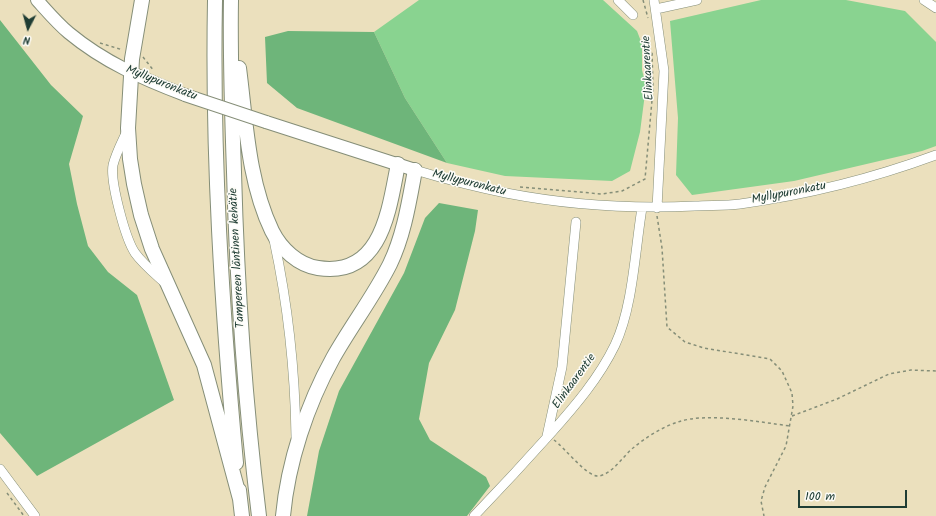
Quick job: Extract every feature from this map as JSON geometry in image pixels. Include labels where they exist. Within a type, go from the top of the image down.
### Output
[{"type":"highway","points":[[142,0],[133,53],[128,128],[130,159],[141,215],[152,249],[204,365],[240,499]]},
{"type":"highway","name":"Tampereen läntinen kehätie","points":[[215,0],[219,236],[225,346],[242,516]]},
{"type":"highway","points":[[231,4],[252,165],[257,189],[273,232],[283,247],[300,262],[311,267],[334,269],[345,267],[356,262],[367,254],[382,232],[388,215],[398,164]]},
{"type":"highway","name":"Tampereen läntinen kehätie","points":[[231,4],[236,235],[242,346],[259,516]]},
{"type":"highway","points":[[283,516],[296,453],[307,414],[333,359],[390,263],[406,216],[415,170]]},
{"type":"main road","name":"Myllypuronkatu","points":[[37,0],[67,32],[90,50],[132,73],[185,95],[415,170]]},
{"type":"street","points":[[618,0],[633,15]]},
{"type":"street","points":[[655,5],[697,0]]},
{"type":"street","points":[[924,0],[936,8]]},
{"type":"street","name":"Elinkaarentie","points":[[655,5],[664,71],[657,208]]},
{"type":"street","points":[[128,128],[113,166],[114,183],[119,208],[127,238],[134,252],[143,263],[170,287]]},
{"type":"street","name":"Myllypuronkatu","points":[[415,170],[507,194],[575,204],[657,208],[739,204],[794,194],[907,166],[936,155]]},
{"type":"street","name":"Elinkaarentie","points":[[474,516],[548,437],[597,376],[615,344],[625,316],[642,208]]},
{"type":"street","points":[[548,437],[562,367],[576,222]]},
{"type":"street","points":[[273,232],[284,286],[289,322],[296,453]]},
{"type":"street","points":[[0,469],[35,516]]},
{"type":"path","points":[[643,0],[648,19]]},
{"type":"path","points":[[94,41],[140,54],[145,58],[155,73]]},
{"type":"path","points":[[516,186],[602,194],[622,191],[645,179],[653,89],[652,45]]},
{"type":"path","points":[[657,208],[662,248],[667,328],[685,342],[704,348],[770,359],[782,371],[792,393],[792,416],[786,446],[765,487],[761,501],[764,516]]},
{"type":"path","points":[[792,416],[837,399],[889,374],[911,370],[936,371]]},
{"type":"path","points":[[548,437],[564,447],[589,474],[597,477],[604,474],[616,465],[633,448],[658,431],[678,422],[700,419],[732,419],[790,426]]},
{"type":"path","points":[[4,489],[24,516]]},
{"type":"green space","points":[[419,0],[603,0],[637,31],[642,44],[642,70],[646,86],[640,132],[630,171],[612,181],[505,176],[447,163],[405,98],[374,32]]},
{"type":"green space","points":[[761,0],[846,0],[905,11],[936,42],[936,146],[922,151],[794,181],[692,195],[676,175],[678,118],[670,21]]},
{"type":"green space","points":[[0,20],[51,85],[83,116],[69,164],[77,204],[88,246],[108,272],[137,295],[174,400],[37,476],[0,433]]},
{"type":"green space","points":[[288,31],[374,32],[405,98],[447,163],[297,108],[267,83],[265,37]]},
{"type":"green space","points":[[439,203],[478,210],[475,231],[455,310],[429,363],[419,419],[430,440],[486,477],[490,486],[467,516],[307,516],[319,451],[339,391],[404,273],[425,218]]}]
